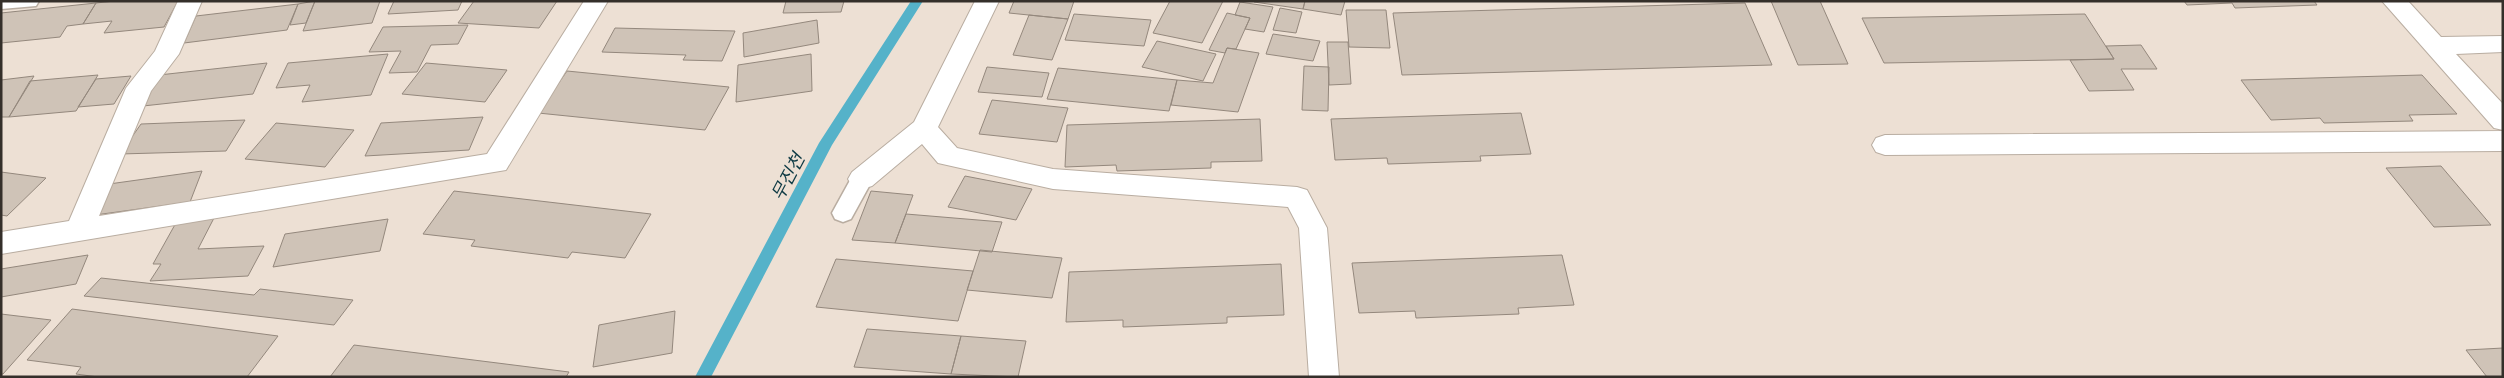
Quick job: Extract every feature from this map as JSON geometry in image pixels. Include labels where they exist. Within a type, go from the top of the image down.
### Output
[{"type":"street","points":[[79,231],[139,88],[166,54],[190,1]]},
{"type":"street","points":[[1,243],[496,163],[596,1]]},
{"type":"street","points":[[862,179],[924,128],[987,1]]},
{"type":"street","points":[[2394,1],[2503,121]]},
{"type":"street","points":[[2434,46],[2503,44]]},
{"type":"street","points":[[924,128],[948,156],[1053,179],[1297,197],[1313,228],[1324,377]]},
{"type":"street","points":[[1885,145],[2503,141]]},
{"type":"lane","points":[[1,3],[29,1]]},
{"type":"lane","points":[[843,213],[862,179]]},
{"type":"building","points":[[115,1],[178,1],[164,27],[104,33],[112,21],[83,24],[96,3]]},
{"type":"building","points":[[315,1],[306,23],[290,25],[298,4]]},
{"type":"building","points":[[315,1],[380,1],[372,23],[303,31]]},
{"type":"building","points":[[394,1],[462,1],[458,10],[388,14]]},
{"type":"building","points":[[474,1],[557,1],[539,28],[458,23]]},
{"type":"building","points":[[786,1],[844,1],[841,12],[783,13]]},
{"type":"building","points":[[1014,1],[1074,1],[1068,19],[1009,13]]},
{"type":"building","points":[[1170,1],[1223,1],[1202,43],[1153,33]]},
{"type":"building","points":[[1254,1],[1305,1],[1303,9],[1254,2]]},
{"type":"building","points":[[1305,1],[1345,1],[1341,15],[1303,9]]},
{"type":"building","points":[[1771,1],[1820,1],[1848,64],[1798,65]]},
{"type":"building","points":[[2184,1],[2314,1],[2317,5],[2235,8],[2232,3],[2187,5]]},
{"type":"building","points":[[1240,2],[1273,7],[1264,32],[1245,29],[1250,18],[1235,15]]},
{"type":"building","points":[[96,3],[83,24],[67,26],[60,37],[1,43],[1,13]]},
{"type":"building","points":[[1745,3],[1772,65],[1402,75],[1393,13]]},
{"type":"building","points":[[298,4],[287,30],[184,43],[196,16]]},
{"type":"building","points":[[1280,8],[1302,12],[1296,33],[1273,30]]},
{"type":"building","points":[[1346,10],[1386,10],[1390,48],[1349,47]]},
{"type":"building","points":[[1227,13],[1250,18],[1236,49],[1227,48],[1225,53],[1209,50]]},
{"type":"building","points":[[1074,14],[1151,20],[1144,46],[1065,40]]},
{"type":"building","points":[[2085,14],[2114,59],[1884,63],[1862,18]]},
{"type":"building","points":[[1029,15],[1068,19],[1052,60],[1013,55]]},
{"type":"building","points":[[817,20],[819,43],[744,57],[743,33]]},
{"type":"building","points":[[468,25],[458,44],[431,45],[417,72],[389,73],[401,51],[369,52],[383,27]]},
{"type":"building","points":[[615,28],[735,31],[722,61],[683,60],[686,55],[602,52]]},
{"type":"building","points":[[1273,34],[1320,41],[1313,61],[1266,54]]},
{"type":"building","points":[[1157,41],[1216,54],[1203,81],[1142,67]]},
{"type":"building","points":[[1327,42],[1348,42],[1351,84],[1329,85]]},
{"type":"building","points":[[2141,45],[2157,69],[2121,69],[2134,90],[2089,91],[2070,60],[2114,59],[2106,46]]},
{"type":"building","points":[[1227,48],[1259,53],[1238,112],[1171,105],[1177,80],[1213,83]]},
{"type":"building","points":[[388,54],[371,95],[302,102],[310,85],[276,88],[288,63]]},
{"type":"building","points":[[811,54],[812,91],[736,102],[738,65]]},
{"type":"building","points":[[267,63],[253,94],[143,106],[159,75]]},
{"type":"building","points":[[426,63],[507,70],[485,102],[402,94]]},
{"type":"building","points":[[1304,66],[1329,67],[1328,111],[1302,110]]},
{"type":"building","points":[[987,67],[1049,73],[1042,97],[978,92]]},
{"type":"building","points":[[1058,68],[1177,80],[1169,111],[1047,99]]},
{"type":"building","points":[[567,71],[729,87],[705,130],[538,113]]},
{"type":"building","points":[[98,75],[76,111],[9,117],[30,81]]},
{"type":"building","points":[[2422,75],[2457,114],[2409,115],[2413,121],[2324,123],[2320,118],[2271,120],[2241,80]]},
{"type":"building","points":[[34,76],[9,117],[1,117],[1,80]]},
{"type":"building","points":[[131,76],[114,104],[78,107],[96,79]]},
{"type":"building","points":[[992,100],[1068,108],[1057,142],[979,134]]},
{"type":"building","points":[[1521,113],[1531,154],[1480,156],[1481,161],[1388,164],[1387,158],[1335,160],[1331,119]]},
{"type":"building","points":[[483,117],[469,150],[365,156],[381,123]]},
{"type":"building","points":[[1260,119],[1262,161],[1211,162],[1211,168],[1117,171],[1116,165],[1065,167],[1067,125]]},
{"type":"building","points":[[245,120],[226,151],[120,154],[141,124]]},
{"type":"building","points":[[276,123],[354,130],[325,167],[245,159]]},
{"type":"building","points":[[2441,166],[2491,225],[2434,227],[2386,168]]},
{"type":"building","points":[[202,171],[190,202],[95,215],[109,184]]},
{"type":"building","points":[[1,172],[46,178],[7,216],[1,215]]},
{"type":"building","points":[[965,176],[1032,189],[1016,220],[948,207]]},
{"type":"building","points":[[454,191],[651,214],[625,258],[572,252],[568,258],[471,246],[475,240],[423,234]]},
{"type":"building","points":[[871,191],[913,195],[895,243],[852,240]]},
{"type":"building","points":[[906,214],[1002,222],[992,252],[895,243]]},
{"type":"building","points":[[214,218],[198,249],[264,246],[248,276],[150,281],[161,264],[153,264],[177,221]]},
{"type":"building","points":[[388,219],[380,251],[273,267],[285,234]]},
{"type":"building","points":[[980,250],[1062,258],[1052,298],[967,290]]},
{"type":"building","points":[[88,255],[76,284],[1,297],[1,269]]},
{"type":"building","points":[[1562,255],[1574,305],[1518,308],[1519,314],[1416,318],[1415,311],[1359,313],[1352,263]]},
{"type":"building","points":[[836,259],[973,271],[958,321],[816,307]]},
{"type":"building","points":[[1281,264],[1284,315],[1227,317],[1227,323],[1123,327],[1123,320],[1066,322],[1069,272]]},
{"type":"building","points":[[101,278],[254,295],[260,289],[353,300],[334,325],[84,296]]},
{"type":"building","points":[[72,309],[278,336],[247,377],[98,377],[76,374],[81,367],[27,360]]},
{"type":"building","points":[[675,311],[672,353],[593,367],[599,325]]},
{"type":"building","points":[[1,314],[51,320],[3,374],[1,374]]},
{"type":"building","points":[[867,329],[961,336],[951,374],[854,367]]},
{"type":"building","points":[[961,336],[1026,341],[1018,377],[951,374]]},
{"type":"building","points":[[354,345],[569,372],[566,377],[330,377]]},
{"type":"building","points":[[2503,348],[2503,377],[2487,377],[2466,350]]},
{"type":"waterway","name":"무진천","points":[[703,377],[826,143],[917,1]]}]
